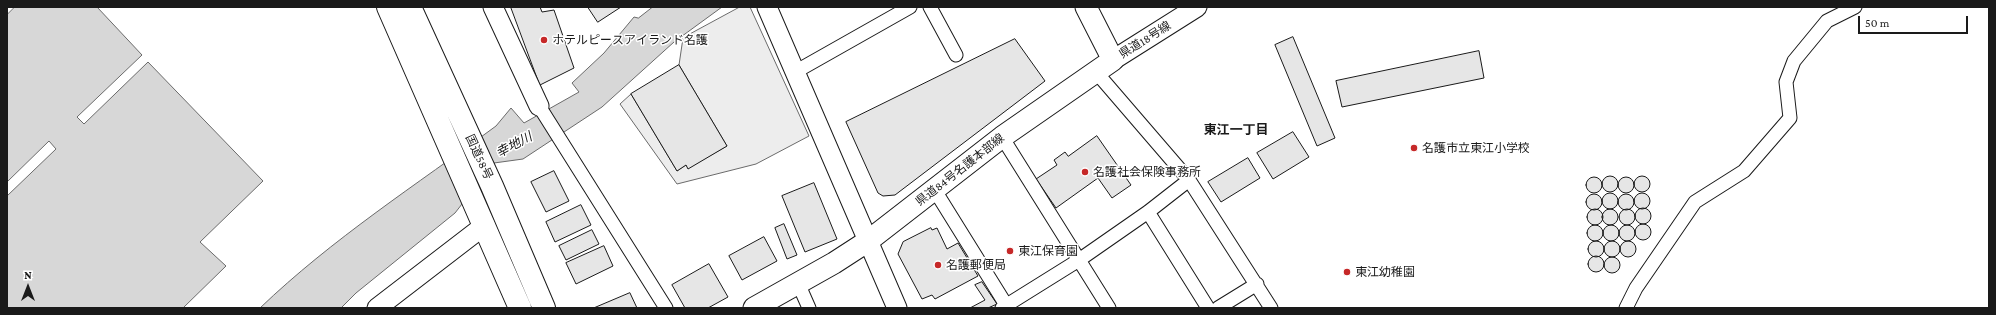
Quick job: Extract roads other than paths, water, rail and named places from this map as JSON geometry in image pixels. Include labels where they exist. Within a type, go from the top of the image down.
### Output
[{"type":"highway","name":"国道58号","points":[[388,7],[485,225],[520,308]]},
{"type":"highway","name":"国道58号","points":[[410,7],[492,186],[544,308]]},
{"type":"main road","points":[[1086,7],[1113,60]]},
{"type":"main road","name":"県道84号名護本部線","points":[[754,308],[868,241],[1002,137],[1113,60]]},
{"type":"street","points":[[493,7],[539,106],[666,308]]},
{"type":"street","points":[[767,7],[897,308]]},
{"type":"street","points":[[795,72],[910,7]]},
{"type":"street","points":[[930,7],[956,55]]},
{"type":"street","name":"県道18号線","points":[[1113,60],[1197,7]]},
{"type":"street","points":[[1626,308],[1636,288],[1695,202],[1744,171],[1790,118],[1786,82],[1794,61],[1827,21],[1855,7]]},
{"type":"street","points":[[1096,72],[1189,180],[1271,308]]},
{"type":"street","points":[[1002,137],[1109,308]]},
{"type":"street","points":[[934,189],[1006,307],[1079,260],[1148,212],[1189,180]]},
{"type":"street","points":[[1148,212],[1208,308]]},
{"type":"street","points":[[377,308],[485,225]]},
{"type":"street","points":[[798,283],[809,308]]},
{"type":"street","points":[[1218,308],[1257,284]]},
{"type":"water","points":[[15,7],[97,7],[142,55],[77,117],[84,124],[148,62],[263,181],[200,242],[226,266],[183,308],[7,308],[7,196],[56,149],[49,141],[7,182],[7,15]]},
{"type":"water","name":"幸地川","points":[[653,7],[722,7],[674,42],[602,107],[523,159],[494,163],[455,213],[356,293],[341,308],[260,308],[345,236],[496,126],[511,108],[524,123],[579,92],[572,83],[604,53],[634,17],[638,18]]},
{"type":"place","name":"ホテルピースアイランド名護","points":[[544,40]]},
{"type":"place","name":"名護市立東江小学校","points":[[1414,148]]},
{"type":"place","name":"名護社会保険事務所","points":[[1085,172]]},
{"type":"place","name":"東江保育園","points":[[1010,251]]},
{"type":"place","name":"名護郵便局","points":[[938,265]]},
{"type":"place","name":"東江幼稚園","points":[[1347,272]]},
{"type":"district","name":"東江一丁目","points":[[1236,130]]}]
